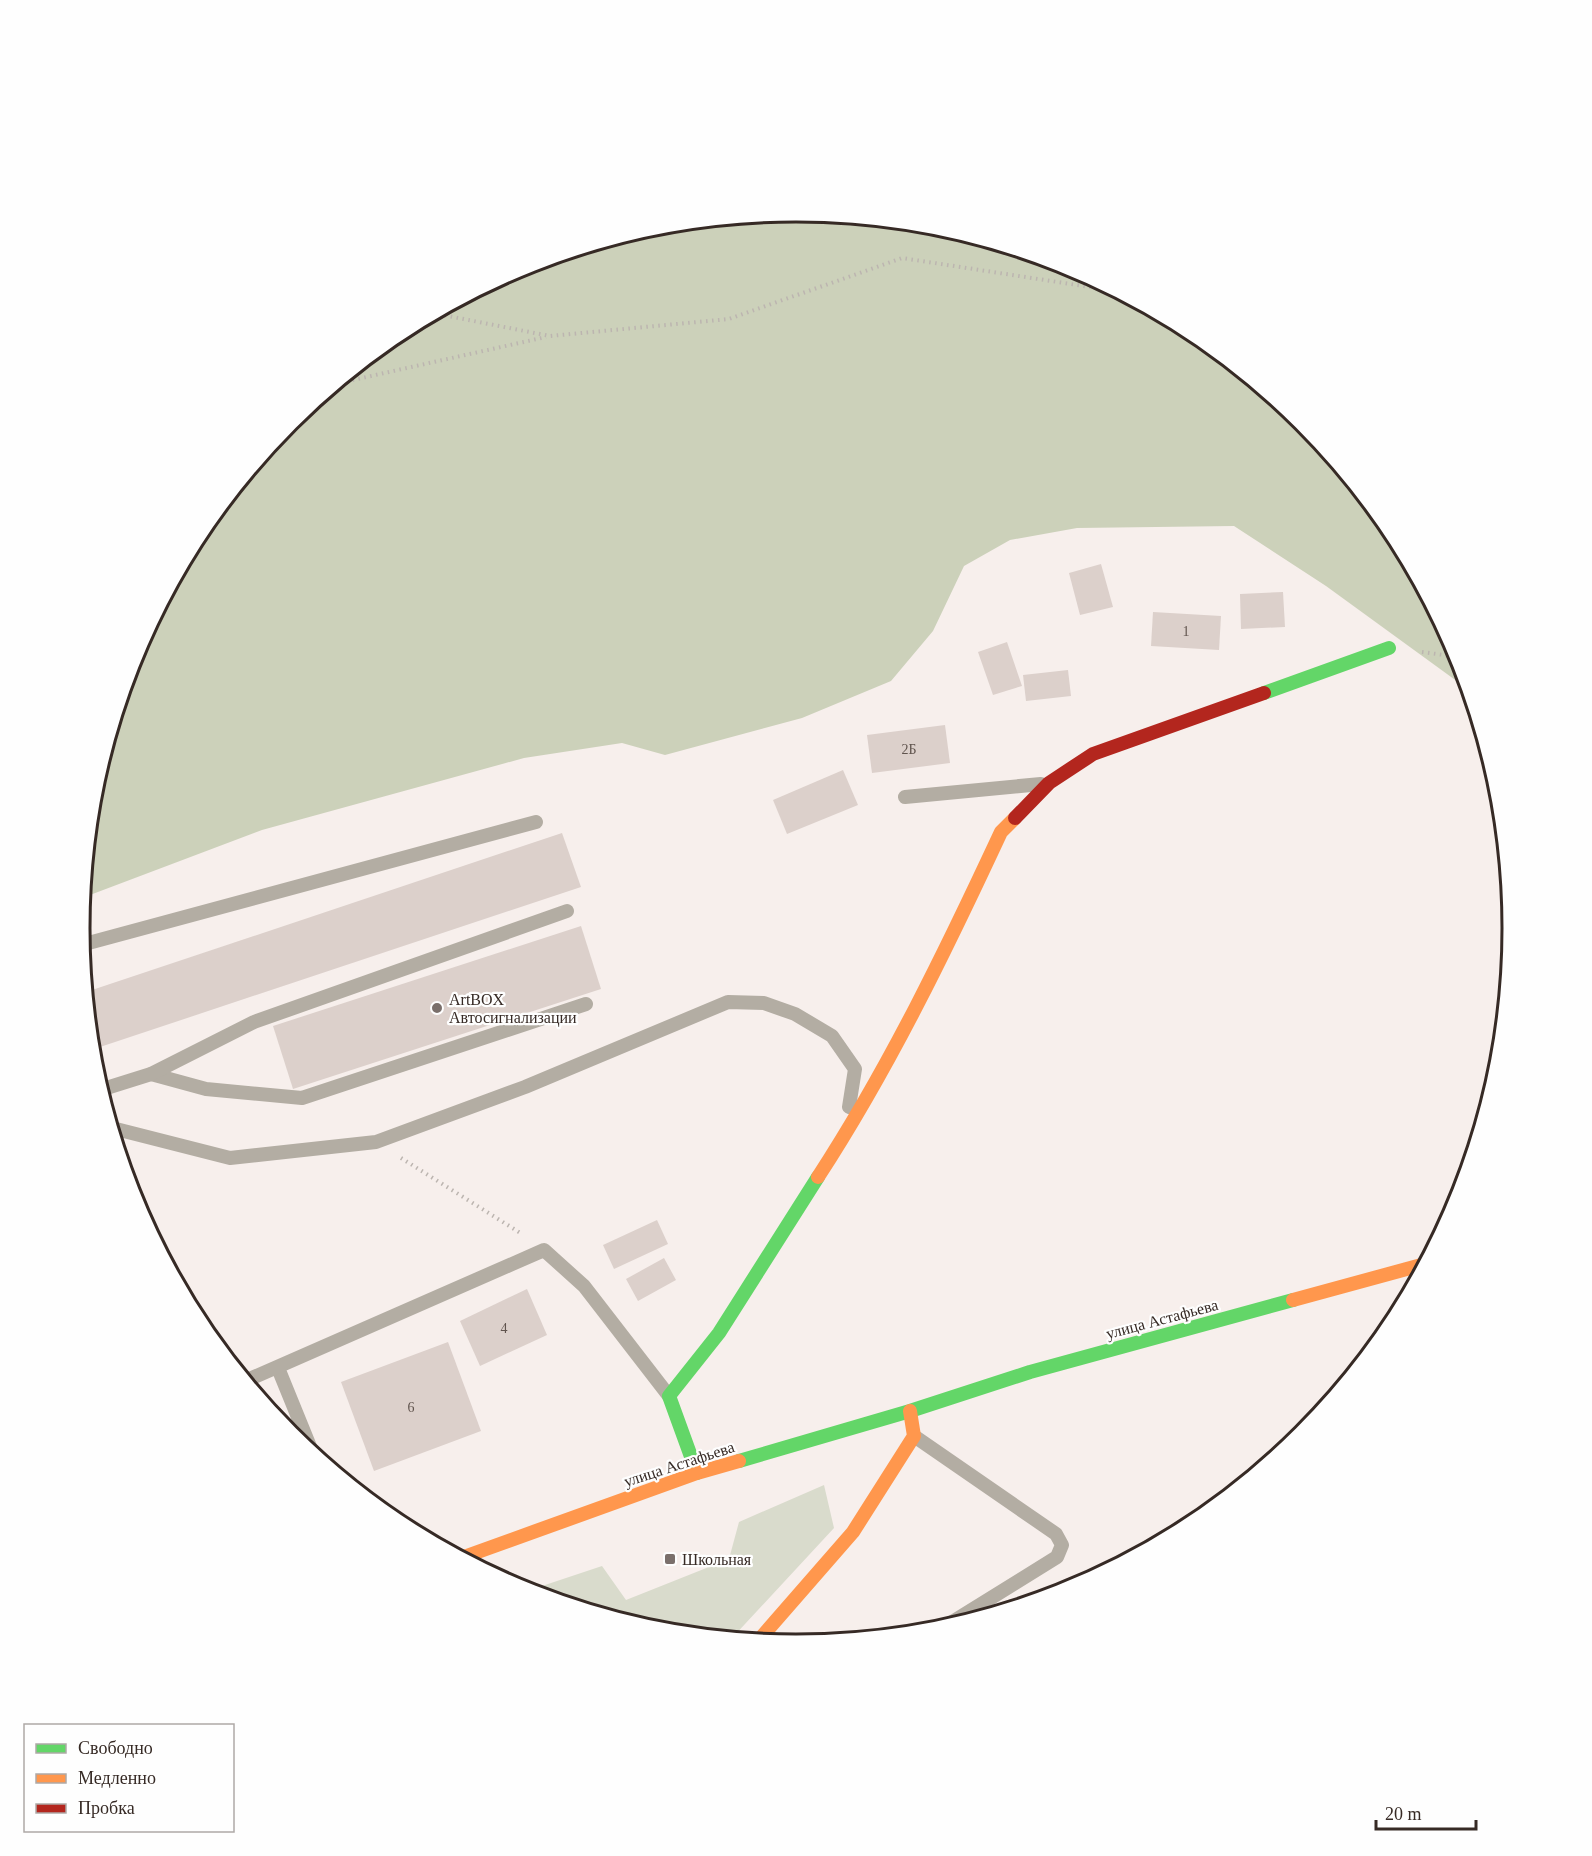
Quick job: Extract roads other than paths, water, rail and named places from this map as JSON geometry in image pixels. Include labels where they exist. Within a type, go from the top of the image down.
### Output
[{"type":"street","points":[[697,1473],[669,1396],[719,1333],[762,1262],[846,1134],[945,952],[1001,832],[1049,783],[1093,754],[1389,648]]},
{"type":"street","name":"улица Астафьева","points":[[471,1554],[697,1473],[910,1411],[1030,1372],[1415,1267]]},
{"type":"street","points":[[765,1633],[853,1532],[914,1436],[910,1411]]},
{"type":"lane","points":[[905,797],[1049,783]]},
{"type":"lane","points":[[91,942],[536,822]]},
{"type":"lane","points":[[109,1087],[151,1074],[254,1022],[567,911]]},
{"type":"lane","points":[[120,1130],[230,1158],[376,1142],[525,1087],[728,1002],[764,1003],[795,1014],[832,1036],[855,1069],[846,1134]]},
{"type":"lane","points":[[151,1074],[206,1089],[302,1098],[586,1004]]},
{"type":"lane","points":[[253,1378],[544,1250],[584,1286],[669,1396]]},
{"type":"lane","points":[[278,1368],[305,1435]]},
{"type":"lane","points":[[914,1436],[1056,1534],[1062,1545],[1057,1557],[967,1613]]},
{"type":"place","name":"ArtBOX Автосигнализации","points":[[437,1008]]},
{"type":"place","name":"Школьная","points":[[670,1559]]}]
